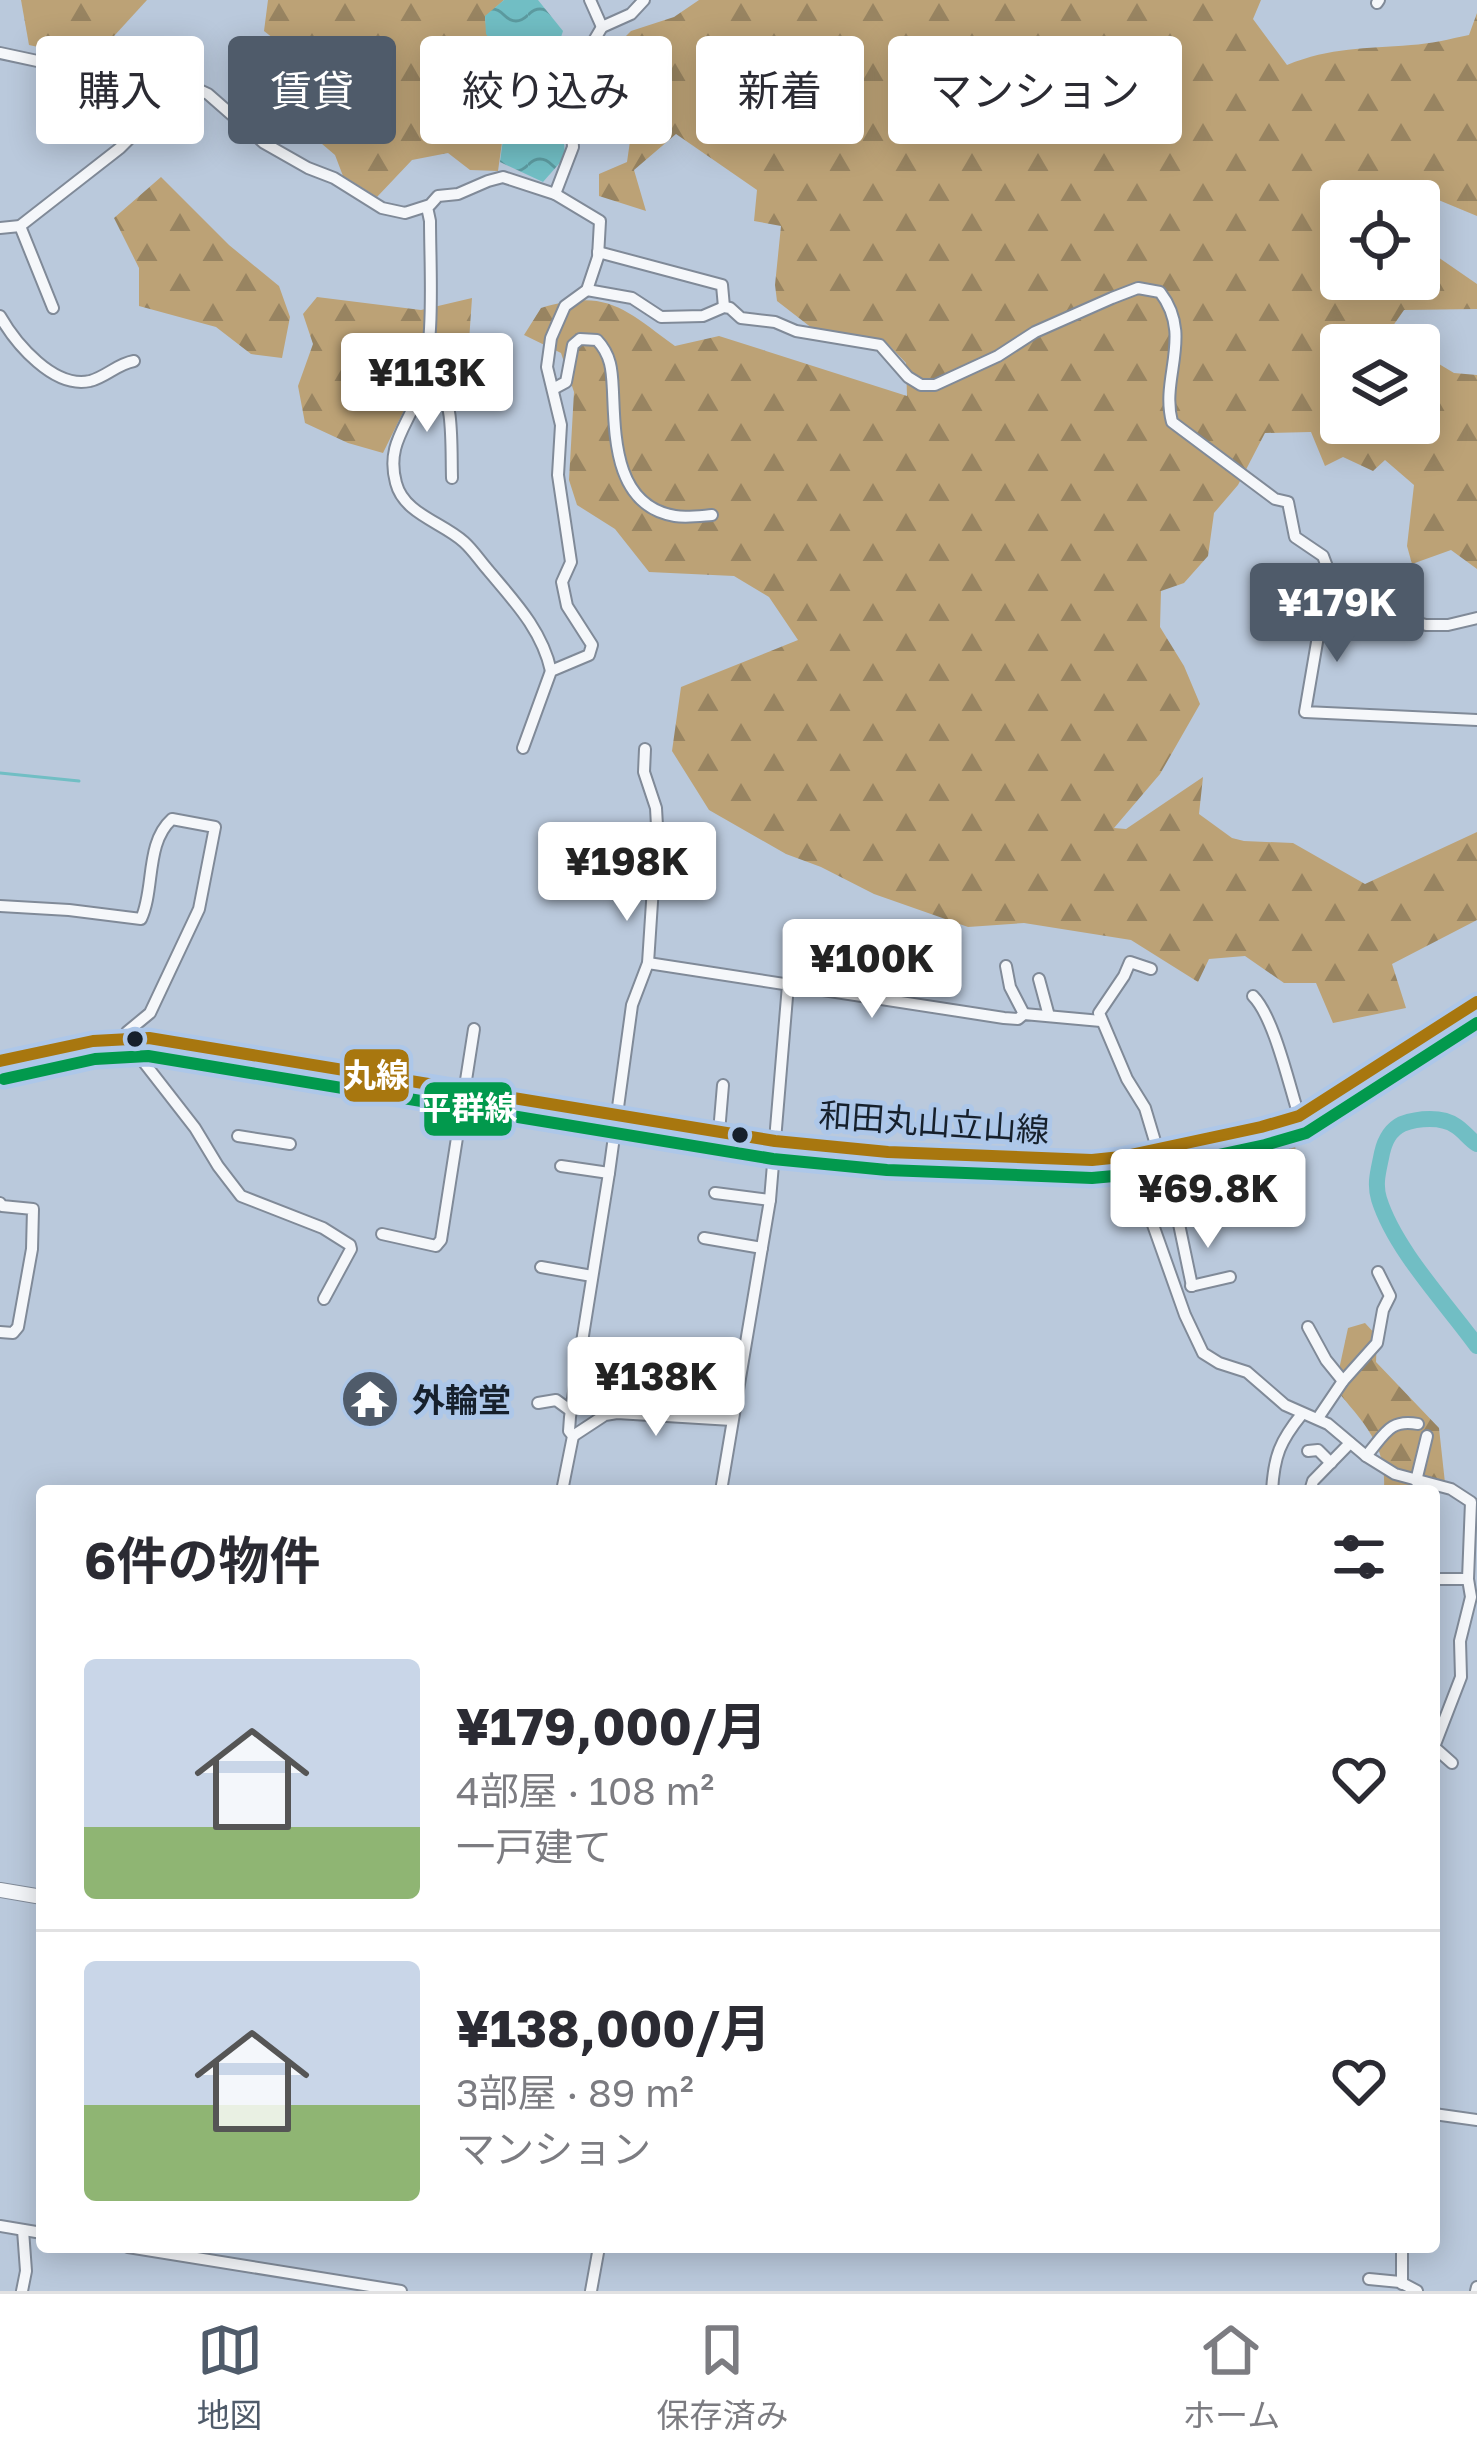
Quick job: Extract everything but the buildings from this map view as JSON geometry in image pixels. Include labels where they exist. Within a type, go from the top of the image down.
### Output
[{"type":"main road","name":"和田丸山立山線","points":[[0,1061],[125,1038],[170,1040],[775,1141],[888,1152],[1092,1160],[1298,1116],[1475,1006]]},
{"type":"street","points":[[590,0],[602,27]]},
{"type":"street","points":[[555,194],[573,146],[569,88],[573,76],[602,27],[631,14],[644,0]]},
{"type":"street","points":[[0,52],[36,61]]},
{"type":"street","points":[[204,92],[264,143],[382,208],[405,213],[427,207],[439,196],[503,177],[555,194],[600,221],[598,252],[587,290],[566,306],[550,338],[547,367],[561,425],[558,475],[571,562],[562,582],[567,606],[592,645],[590,655],[551,670]]},
{"type":"street","points":[[0,228],[20,226],[124,144]]},
{"type":"street","points":[[427,207],[430,292],[425,371],[393,449],[397,487],[404,500],[464,542],[536,629],[546,649],[551,670],[523,748]]},
{"type":"street","points":[[20,226],[53,308]]},
{"type":"street","points":[[598,252],[722,285],[724,307]]},
{"type":"street","points":[[587,290],[632,298],[666,318],[703,316],[724,307],[741,318],[775,322],[796,332],[880,345],[921,386],[935,385],[998,356],[1035,332],[1112,298],[1138,288],[1160,292],[1177,331],[1168,408],[1172,422],[1275,499],[1288,502],[1294,537],[1323,556],[1328,572],[1305,712],[1477,720]]},
{"type":"street","points":[[0,316],[28,356],[54,374],[84,383],[134,361]]},
{"type":"street","points":[[554,389],[566,382],[573,345],[580,339],[597,340],[609,352],[617,448],[633,490],[653,509],[676,516],[712,515]]},
{"type":"street","points":[[425,371],[437,374],[442,384],[452,478]]},
{"type":"street","points":[[1323,609],[1426,625],[1477,618]]},
{"type":"street","points":[[573,1436],[571,1411],[632,1005],[648,963],[657,826],[644,772],[645,749]]},
{"type":"street","points":[[0,906],[141,919],[165,824],[172,819],[215,827],[199,909],[150,1013],[125,1038],[241,1196],[323,1228],[350,1246],[325,1299]]},
{"type":"street","points":[[1151,969],[1130,962],[1099,1013],[1145,1108],[1152,1222],[1204,1353],[1247,1372],[1285,1405],[1318,1418],[1394,1474],[1432,1485]]},
{"type":"street","points":[[648,963],[1004,1018],[1018,1019],[1024,1014],[1101,1021]]},
{"type":"street","points":[[1006,966],[1010,988],[1024,1014]]},
{"type":"street","points":[[1039,979],[1049,1016]]},
{"type":"street","points":[[722,1485],[770,1200],[788,985]]},
{"type":"street","points":[[1253,996],[1268,1019],[1298,1116]]},
{"type":"street","points":[[382,1234],[436,1246],[441,1240],[474,1029]]},
{"type":"street","points":[[719,1132],[723,1085]]},
{"type":"street","points":[[238,1136],[290,1144]]},
{"type":"street","points":[[561,1166],[609,1173]]},
{"type":"street","points":[[715,1193],[770,1200]]},
{"type":"street","points":[[0,1203],[33,1210],[34,1231],[18,1327],[14,1334],[0,1332]]},
{"type":"street","points":[[1179,1224],[1192,1286]]},
{"type":"street","points":[[704,1238],[762,1248]]},
{"type":"street","points":[[541,1267],[592,1276]]},
{"type":"street","points":[[1318,1418],[1379,1337],[1390,1296],[1378,1272]]},
{"type":"street","points":[[1176,1289],[1230,1277]]},
{"type":"street","points":[[1308,1327],[1343,1381]]},
{"type":"street","points":[[538,1402],[556,1400],[571,1411]]},
{"type":"street","points":[[1272,1485],[1277,1451],[1302,1414]]},
{"type":"street","points":[[563,1485],[573,1436],[604,1415],[732,1420]]},
{"type":"street","points":[[1366,1456],[1395,1424],[1402,1420],[1418,1424]]},
{"type":"street","points":[[1415,1481],[1427,1436]]},
{"type":"street","points":[[1312,1485],[1350,1443]]},
{"type":"street","points":[[1308,1451],[1318,1450],[1330,1463]]},
{"type":"street","points":[[1440,1487],[1471,1502],[1471,1597],[1460,1641],[1461,1677],[1440,1731]]},
{"type":"street","points":[[1440,1579],[1468,1579]]},
{"type":"street","points":[[1440,1752],[1452,1763]]},
{"type":"street","points":[[0,1890],[36,1897]]},
{"type":"street","points":[[1440,2115],[1477,2120]]},
{"type":"street","points":[[0,2226],[36,2232]]},
{"type":"street","points":[[22,2291],[26,2272],[23,2230]]},
{"type":"street","points":[[165,2253],[400,2291]]},
{"type":"street","points":[[591,2291],[597,2253]]},
{"type":"street","points":[[1402,2253],[1402,2284]]},
{"type":"street","points":[[1369,2279],[1418,2291]]},
{"type":"green space","points":[[21,0],[147,0],[114,36],[36,36],[36,47],[29,45]]},
{"type":"green space","points":[[268,0],[504,0],[485,17],[490,36],[420,36],[420,144],[502,144],[498,171],[470,170],[448,153],[412,160],[377,197],[343,176],[335,155],[322,144],[396,144],[396,36],[270,36],[264,31]]},
{"type":"green space","points":[[699,0],[1261,0],[1253,19],[1287,65],[1333,52],[1469,35],[1477,13],[1477,216],[1440,201],[1440,180],[1320,180],[1320,300],[1440,300],[1440,258],[1477,284],[1477,309],[1404,310],[1394,324],[1320,324],[1320,444],[1440,444],[1440,365],[1454,373],[1477,375],[1477,569],[1451,550],[1412,564],[1407,546],[1414,485],[1385,460],[1373,471],[1343,457],[1325,466],[1311,432],[1265,433],[1238,485],[1214,513],[1208,556],[1184,583],[1161,591],[1160,627],[1200,704],[1160,774],[1114,828],[1126,829],[1203,777],[1199,814],[1232,838],[1293,843],[1365,884],[1477,832],[1477,920],[1392,964],[1406,1008],[1333,1023],[1316,983],[1284,983],[1245,956],[1209,959],[1198,982],[1131,940],[1024,923],[968,927],[874,894],[786,854],[709,810],[672,751],[681,687],[798,640],[769,597],[734,576],[649,572],[615,529],[577,505],[569,480],[574,392],[561,353],[524,335],[541,308],[599,301],[628,312],[675,346],[719,336],[907,396],[906,363],[883,339],[817,332],[777,301],[781,226],[754,221],[757,190],[676,134],[672,137],[672,36],[626,36],[674,17]]},
{"type":"green space","points":[[630,144],[664,144],[634,170],[646,211],[599,196],[599,174],[627,162]]},
{"type":"green space","points":[[161,177],[229,245],[279,286],[290,317],[282,358],[251,354],[216,327],[139,306],[139,268],[114,218]]},
{"type":"green space","points":[[317,297],[421,310],[472,298],[467,370],[452,384],[419,370],[383,453],[305,423],[298,386],[313,344],[303,314]]},
{"type":"green space","points":[[1292,1131],[1296,1151],[1289,1176],[1274,1180],[1256,1170],[1252,1141]]},
{"type":"green space","points":[[1365,1323],[1377,1336],[1376,1362],[1439,1428],[1445,1483],[1440,1491],[1440,1485],[1384,1485],[1377,1447],[1335,1388],[1348,1328]]},
{"type":"water","points":[[504,0],[538,0],[563,31],[561,36],[487,36],[485,16]]},
{"type":"water","points":[[502,144],[564,144],[565,157],[543,182],[500,162]]},
{"type":"waterway","points":[[0,773],[79,781]]},
{"type":"waterway","points":[[1477,1144],[1444,1121],[1402,1124],[1385,1144],[1377,1187],[1397,1237],[1477,1346]]},
{"type":"transit line","name":"丸線","points":[[0,1061],[93,1041],[149,1038],[775,1141],[888,1152],[1092,1160],[1299,1116],[1477,1002]]},
{"type":"transit line","name":"平群線","points":[[4,1079],[95,1059],[148,1056],[773,1159],[887,1170],[1092,1178],[1125,1175],[1306,1133],[1477,1023]]},
{"type":"place","name":"外輪堂","points":[[370,1399]]}]
